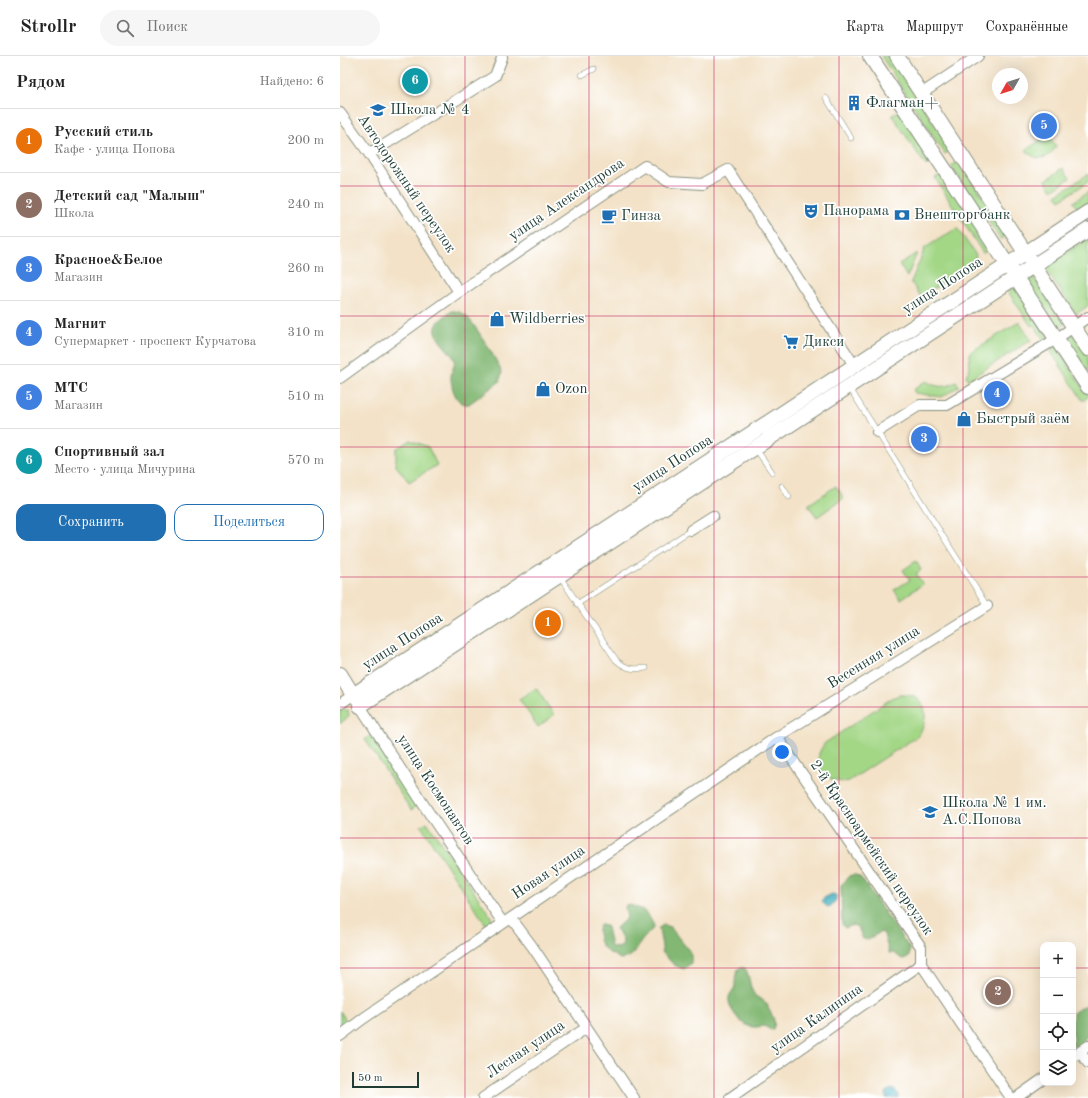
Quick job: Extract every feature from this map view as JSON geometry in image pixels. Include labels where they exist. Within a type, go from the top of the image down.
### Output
[{"type":"main road","points":[[870,56],[1088,387]]},
{"type":"main road","points":[[897,56],[1087,347]]},
{"type":"main road","name":"улица Попова","points":[[357,700],[854,365],[1088,212]]},
{"type":"main road","name":"улица Попова","points":[[357,700],[559,576],[1088,230]]},
{"type":"main road","name":"улица Космонавтов","points":[[340,674],[357,700]]},
{"type":"street","points":[[368,152],[376,150],[495,76],[502,56]]},
{"type":"street","points":[[922,94],[978,56]]},
{"type":"street","name":"Автодорожный переулок","points":[[340,113],[368,152],[459,292]]},
{"type":"street","name":"улица Александрова","points":[[340,378],[459,292],[645,166],[669,182],[702,184],[728,170],[854,365]]},
{"type":"street","points":[[877,432],[920,405],[947,405],[1088,318]]},
{"type":"street","points":[[691,530],[713,516]]},
{"type":"street","name":"Весенняя улица","points":[[776,737],[987,606]]},
{"type":"street","name":"улица Попова","points":[[340,704],[357,700]]},
{"type":"street","name":"улица Космонавтов","points":[[357,700],[423,803],[507,920],[532,946],[634,1098]]},
{"type":"street","name":"Новая улица","points":[[340,1036],[364,1018],[776,737]]},
{"type":"street","name":"2-й Красноармейский переулок","points":[[776,737],[921,947],[921,964],[1011,1098]]},
{"type":"street","name":"улица Калинина","points":[[730,1098],[921,964]]},
{"type":"street","name":"Лесная улица","points":[[482,1098],[586,1028]]},
{"type":"street","points":[[1080,1052],[1088,1063]]},
{"type":"street","points":[[1016,1098],[1040,1081]]},
{"type":"lane","points":[[582,75],[594,69]]},
{"type":"lane","points":[[826,98],[851,138]]},
{"type":"lane","points":[[854,365],[862,378]]},
{"type":"lane","points":[[849,387],[987,606]]},
{"type":"lane","points":[[755,448],[772,472]]},
{"type":"lane","points":[[782,486],[789,497]]},
{"type":"lane","points":[[577,604],[691,530]]},
{"type":"lane","points":[[559,576],[616,660],[622,666],[629,669],[646,668]]},
{"type":"green space","points":[[881,56],[890,56],[951,150],[945,154]]},
{"type":"green space","points":[[897,112],[903,114],[934,161],[926,166],[892,115]]},
{"type":"green space","points":[[1048,135],[1056,146],[1046,157],[1038,158],[1026,150]]},
{"type":"green space","points":[[959,161],[1008,235],[1001,240],[951,166]]},
{"type":"green space","points":[[1063,168],[1070,178],[1052,190],[1046,180]]},
{"type":"green space","points":[[943,173],[991,247],[983,253],[935,178]]},
{"type":"green space","points":[[1088,174],[1088,182],[1060,200],[1056,195]]},
{"type":"green space","points":[[1088,192],[1088,203],[1078,210],[1073,202]]},
{"type":"green space","points":[[957,228],[976,255],[975,260],[972,264],[921,297],[911,282],[925,248]]},
{"type":"green space","points":[[1088,238],[1088,306],[1076,314],[1044,267]]},
{"type":"green space","points":[[917,253],[907,277],[899,264]]},
{"type":"green space","points":[[1031,274],[1065,324],[1062,326],[1055,323],[1027,280],[1027,276]]},
{"type":"green space","points":[[1011,288],[1016,289],[1048,337],[1044,340],[1034,325],[1031,326],[1007,290]]},
{"type":"green space","points":[[452,311],[464,315],[474,326],[497,361],[502,373],[499,382],[469,404],[464,404],[455,395],[451,377],[454,359],[440,341],[436,331],[436,327],[441,319]]},
{"type":"green space","points":[[1019,322],[1031,340],[968,380],[966,376],[970,367],[969,353]]},
{"type":"green space","points":[[1073,334],[1088,357],[1088,372],[1066,339]]},
{"type":"green space","points":[[1056,346],[1088,395],[1088,397],[1083,401],[1050,350]]},
{"type":"green space","points":[[926,381],[934,385],[941,386],[956,382],[959,386],[942,397],[915,393],[913,390]]},
{"type":"green space","points":[[410,440],[428,447],[437,465],[409,482],[396,466],[396,449]]},
{"type":"green space","points":[[836,486],[844,498],[817,517],[808,505]]},
{"type":"green space","points":[[916,561],[921,570],[916,574],[923,584],[901,599],[894,590],[910,580],[903,570]]},
{"type":"green space","points":[[536,688],[554,715],[538,727],[519,699]]},
{"type":"green space","points":[[899,695],[909,695],[915,697],[923,705],[925,710],[925,721],[918,736],[849,781],[837,781],[826,776],[822,772],[818,760],[819,753],[825,743],[892,698]]},
{"type":"green space","points":[[348,710],[349,716],[340,724],[340,711]]},
{"type":"green space","points":[[371,735],[416,804],[411,810],[365,739]]},
{"type":"green space","points":[[427,822],[492,918],[491,927],[488,928],[421,826]]},
{"type":"green space","points":[[851,875],[856,875],[861,878],[910,949],[909,956],[902,959],[894,953],[889,953],[884,934],[881,932],[868,939],[863,939],[858,927],[853,925],[845,928],[842,924],[841,885]]},
{"type":"green space","points":[[627,904],[644,911],[649,916],[654,926],[632,955],[620,959],[602,946],[598,935],[598,930],[600,925],[607,927],[611,947],[618,948],[622,946],[623,941],[616,928],[627,918],[625,907]]},
{"type":"green space","points":[[663,925],[670,927],[691,953],[691,963],[684,969],[674,965],[662,952],[659,928]]},
{"type":"green space","points":[[739,968],[745,968],[754,994],[767,1004],[774,1019],[773,1029],[771,1030],[764,1026],[748,1026],[737,1017],[731,1009],[729,997],[735,986],[736,975]]},
{"type":"green space","points":[[1088,1005],[1088,1035],[1081,1043],[1076,1046],[1076,1011],[1083,1006]]},
{"type":"green space","points":[[340,1011],[348,1023],[340,1028]]},
{"type":"water","points":[[832,894],[836,895],[836,900],[831,906],[828,907],[822,902],[824,898]]},
{"type":"water","points":[[890,1089],[895,1090],[898,1094],[898,1098],[886,1098],[886,1093]]},
{"type":"place","name":"Спортивный зал","points":[[415,81]]},
{"type":"place","name":"Флагман+","points":[[854,103]]},
{"type":"place","name":"Школа № 4","points":[[378,110]]},
{"type":"place","name":"МТС","points":[[1044,126]]},
{"type":"place","name":"Панорама","points":[[811,211]]},
{"type":"place","name":"Внешторгбанк","points":[[902,215]]},
{"type":"place","name":"Гинза","points":[[609,216]]},
{"type":"place","name":"Wildberries","points":[[497,319]]},
{"type":"place","name":"Дикси","points":[[791,342]]},
{"type":"place","name":"Ozon","points":[[543,389]]},
{"type":"place","name":"Магнит","points":[[997,394]]},
{"type":"place","name":"Быстрый заём","points":[[964,419]]},
{"type":"place","name":"Красное&Белое","points":[[924,439]]},
{"type":"place","name":"Русский стиль","points":[[548,623]]},
{"type":"place","name":"Школа № 1 им. А.С.Попова","points":[[930,812]]},
{"type":"place","name":"Детский сад \"Малыш\"","points":[[998,992]]}]
